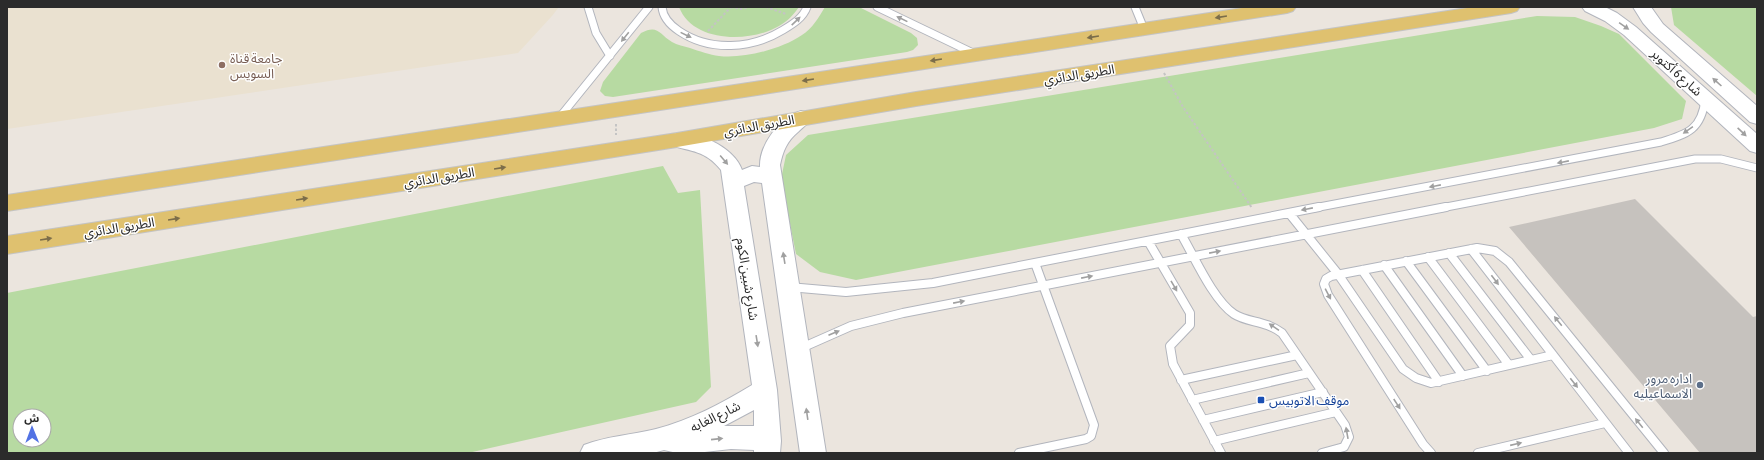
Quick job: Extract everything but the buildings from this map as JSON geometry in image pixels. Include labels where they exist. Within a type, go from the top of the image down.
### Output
[{"type":"main road","points":[[7,203],[1287,7]]},
{"type":"main road","name":"الطريق الدائري","points":[[7,245],[677,140],[800,118],[1511,7]]},
{"type":"street","name":"شارع 6 أكتوبر","points":[[1591,7],[1611,17],[1630,31],[1673,68],[1757,146]]},
{"type":"street","name":"شارع 6 أكتوبر","points":[[1642,7],[1649,19],[1657,28],[1757,117]]},
{"type":"street","points":[[1673,68],[1697,64]]},
{"type":"street","points":[[800,118],[786,130],[775,144],[771,160],[771,176],[813,453]]},
{"type":"street","name":"شارع شبين الكوم","points":[[677,140],[695,142],[710,148],[722,157],[731,168],[765,390],[768,447]]},
{"type":"street","points":[[734,182],[752,174],[765,174],[771,176]]},
{"type":"street","name":"شارع الغابه","points":[[593,453],[664,439],[716,418],[765,390]]},
{"type":"street","name":"شارع الغابه","points":[[664,439],[679,442],[694,442],[739,437],[768,447]]},
{"type":"lane","points":[[588,7],[591,22],[598,38],[610,56]]},
{"type":"lane","points":[[559,118],[649,7]]},
{"type":"lane","points":[[662,7],[668,23],[681,34],[698,41],[719,45],[741,45],[781,33],[796,22],[807,7]]},
{"type":"lane","points":[[877,7],[975,54]]},
{"type":"lane","points":[[1135,7],[1144,29]]},
{"type":"lane","points":[[789,287],[846,292],[877,290],[933,283],[1148,240],[1636,148],[1679,136],[1698,123],[1704,112],[1705,98]]},
{"type":"lane","points":[[798,349],[851,326],[872,320],[1305,234],[1695,159],[1721,159],[1747,164],[1757,168]]},
{"type":"lane","points":[[1289,213],[1338,274],[1403,369],[1421,382],[1431,384],[1553,355]]},
{"type":"lane","points":[[1181,234],[1219,299],[1227,309],[1238,316],[1267,323],[1282,333],[1336,412],[1348,431],[1347,443],[1344,447],[1322,453]]},
{"type":"lane","points":[[1148,240],[1191,317],[1190,325],[1170,346],[1173,364],[1220,453]]},
{"type":"lane","points":[[1431,453],[1419,438],[1325,290],[1324,284],[1326,279],[1338,274],[1477,248],[1490,250],[1503,256],[1510,262],[1664,453]]},
{"type":"lane","points":[[1471,249],[1629,453]]},
{"type":"lane","points":[[1448,253],[1531,360]]},
{"type":"lane","points":[[1428,257],[1509,365]]},
{"type":"lane","points":[[1406,261],[1487,370]]},
{"type":"lane","points":[[1019,453],[1086,439],[1091,436],[1094,425],[1035,263]]},
{"type":"lane","points":[[1384,266],[1463,376]]},
{"type":"lane","points":[[1362,270],[1439,382]]},
{"type":"lane","points":[[1181,380],[1297,355]]},
{"type":"lane","points":[[1192,400],[1309,373]]},
{"type":"lane","points":[[1203,420],[1323,392]]},
{"type":"lane","points":[[1214,441],[1336,412]]},
{"type":"lane","points":[[1478,453],[1605,422]]},
{"type":"path","points":[[698,41],[731,7],[742,9],[749,7]]},
{"type":"path","points":[[766,7],[793,16],[796,22]]},
{"type":"path","points":[[1158,62],[1183,108],[1259,219]]},
{"type":"path","points":[[616,109],[616,149]]},
{"type":"shaded area","name":"جامعة قناة السويس","points":[[7,7],[559,7],[518,53],[7,129]]},
{"type":"green space","points":[[679,7],[799,7],[785,22],[767,32],[738,37],[709,33],[696,28],[686,19]]},
{"type":"green space","points":[[825,7],[859,7],[911,33],[917,38],[918,45],[913,50],[907,52],[613,97],[605,96],[600,91],[603,82],[641,33],[647,30],[651,29],[658,31],[674,43],[708,54],[729,57],[739,56],[773,49],[794,40],[809,30]]},
{"type":"green space","points":[[1671,7],[1757,7],[1757,96],[1674,25]]},
{"type":"green space","points":[[1537,16],[1575,17],[1619,34],[1686,101],[1682,119],[1654,128],[856,280],[820,272],[796,254],[781,179],[786,155],[808,135]]},
{"type":"green space","points":[[663,166],[678,193],[700,190],[711,387],[696,402],[468,453],[7,453],[7,293]]},
{"type":"place","name":"جامعة قناة السويس","points":[[222,65]]},
{"type":"place","name":"اداره مرور الاسماعيليه","points":[[1700,385]]},
{"type":"place","name":"موقف الاتوبيس","points":[[1261,400]]}]
